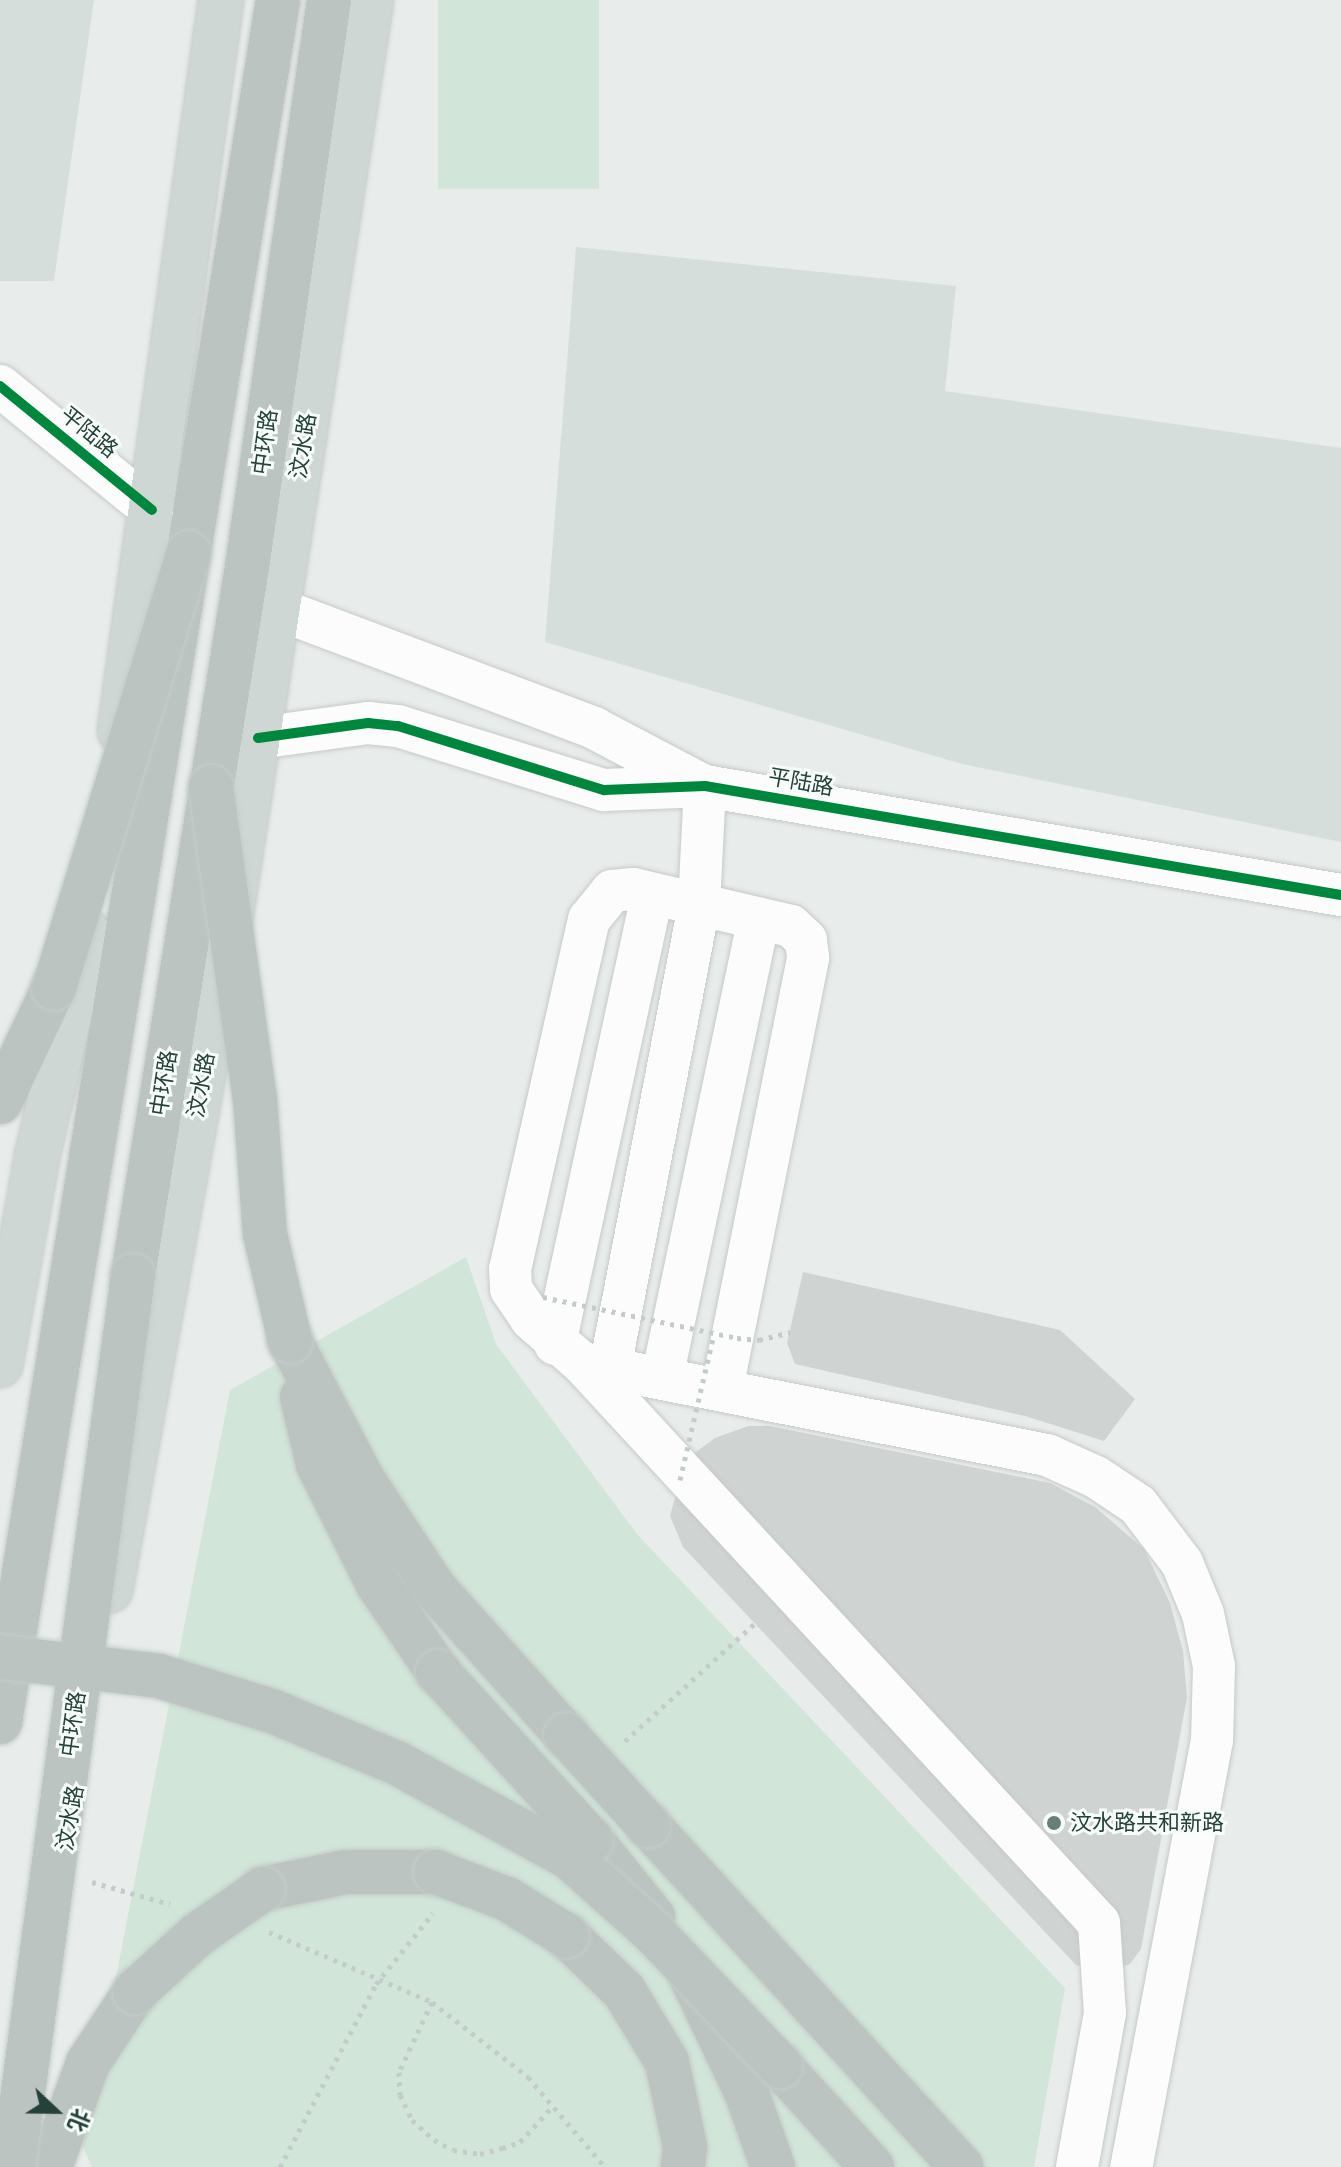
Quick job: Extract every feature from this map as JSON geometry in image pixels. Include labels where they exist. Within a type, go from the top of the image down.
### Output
[{"type":"highway","points":[[0,1722],[278,0]]},
{"type":"highway","name":"中环路","points":[[13,2167],[133,1276],[211,787],[329,0]]},
{"type":"highway","points":[[0,1102],[54,988],[189,553]]},
{"type":"highway","points":[[211,787],[255,1099],[265,1234],[318,1464],[378,1584],[438,1672],[640,1898],[696,1984],[747,2094],[773,2167]]},
{"type":"highway","points":[[290,1341],[363,1480],[435,1589],[961,2167]]},
{"type":"highway","points":[[0,1657],[159,1676],[272,1711],[397,1763],[569,1857],[653,1932],[872,2167]]},
{"type":"highway","points":[[50,2167],[88,2063],[135,1992],[197,1935],[263,1889],[346,1872],[436,1872],[507,1899],[567,1936],[624,1991],[667,2062],[685,2147],[683,2167]]},
{"type":"main road","points":[[0,1365],[37,1157],[85,951],[152,510],[221,0]]},
{"type":"main road","name":"汶水路","points":[[7,2167],[224,958],[371,0]]},
{"type":"street","name":"平陆路","points":[[0,386],[152,510]]},
{"type":"street","name":"平陆路","points":[[278,609],[594,728],[705,786]]},
{"type":"street","name":"平陆路","points":[[258,738],[383,724],[604,790],[705,786],[1341,895]]},
{"type":"street","points":[[582,1358],[699,905],[705,786]]},
{"type":"street","points":[[722,1389],[808,957],[806,940],[791,926],[652,894],[612,891],[589,919],[510,1269],[511,1289],[582,1358],[1099,1923],[1105,2013],[1077,2167]]},
{"type":"street","points":[[582,1358],[652,894]]},
{"type":"street","points":[[662,1378],[759,919]]},
{"type":"street","points":[[582,1358],[662,1378],[1047,1455],[1096,1477],[1138,1505],[1182,1563],[1203,1614],[1214,1666],[1212,1740],[1131,2167]]},
{"type":"path","points":[[543,1297],[714,1334],[759,1340],[790,1332]]},
{"type":"path","points":[[680,1480],[714,1334]]},
{"type":"path","points":[[60,1873],[178,1907]]},
{"type":"path","points":[[267,1932],[432,2002],[528,2077],[605,2167]]},
{"type":"path","points":[[432,2002],[399,2072],[400,2095],[412,2120],[434,2140],[453,2150],[480,2154],[502,2148],[520,2142],[553,2106]]},
{"type":"shaded area","points":[[0,0],[94,0],[54,281],[0,281]]},
{"type":"shaded area","points":[[576,247],[956,286],[945,391],[1341,448],[1341,842],[962,764],[545,642]]},
{"type":"green space","points":[[438,0],[599,0],[599,189],[438,189]]},
{"type":"green space","points":[[466,1257],[496,1344],[637,1534],[1065,1988],[1034,2167],[92,2167],[83,2147],[230,1390]]},
{"type":"building","points":[[803,1272],[1060,1330],[1135,1399],[1104,1441],[1025,1416],[795,1364],[787,1343]]},
{"type":"building","name":"汶水路共和新路","points":[[748,1426],[770,1426],[1050,1483],[1095,1507],[1144,1549],[1170,1603],[1183,1651],[1187,1697],[1141,1949],[1130,1964],[1106,1973],[1076,1965],[683,1547],[670,1516],[680,1480],[696,1452],[715,1438]]},
{"type":"cycle path","points":[[0,386],[152,510]]},
{"type":"cycle path","points":[[258,738],[368,723],[398,726],[604,790],[705,786],[1341,895]]},
{"type":"place","name":"汶水路共和新路","points":[[1054,1823]]}]
